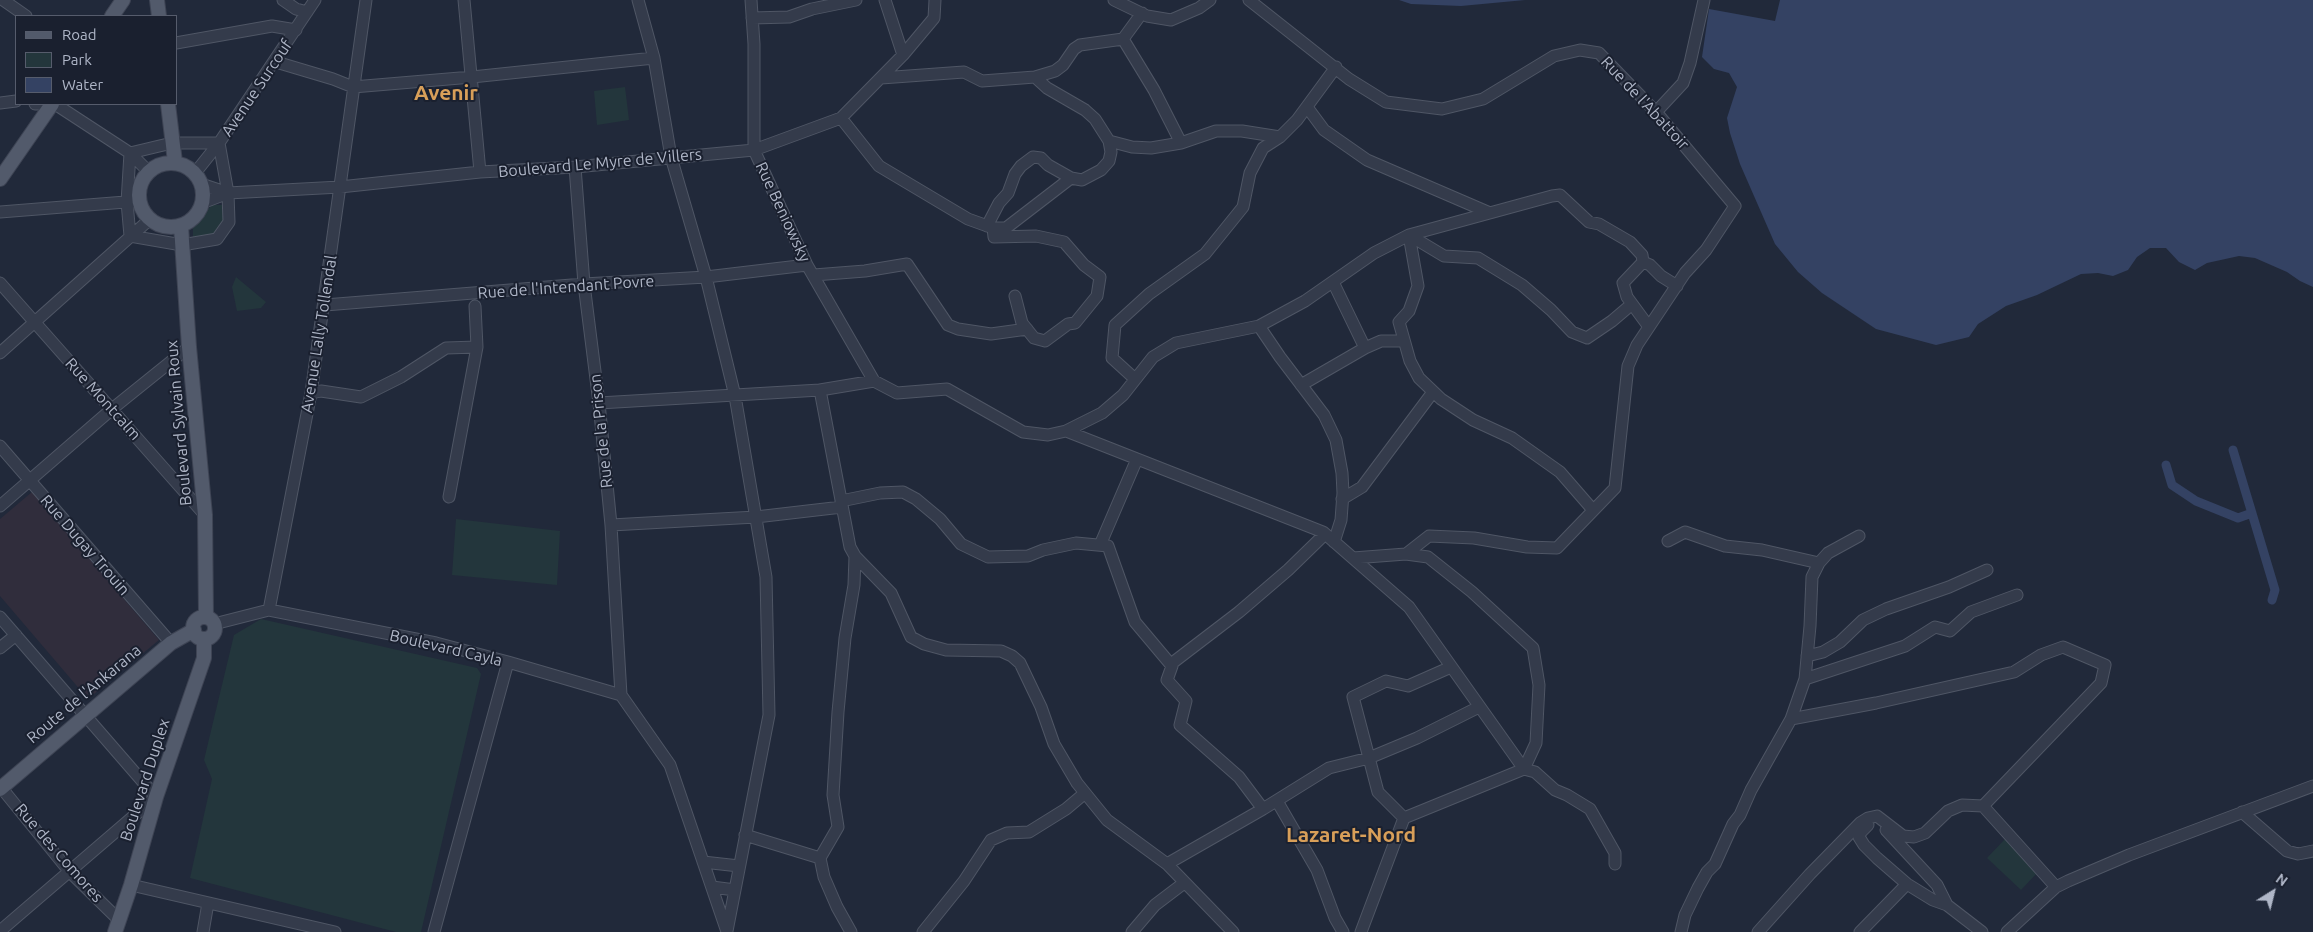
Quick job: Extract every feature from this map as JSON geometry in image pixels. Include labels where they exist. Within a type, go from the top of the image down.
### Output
[{"type":"main road","points":[[113,15],[123,0]]},
{"type":"main road","points":[[157,0],[159,15]]},
{"type":"main road","points":[[0,179],[52,105]]},
{"type":"main road","points":[[168,105],[174,162]]},
{"type":"main road","points":[[174,162],[186,166],[198,178],[202,203],[198,213],[191,221],[181,226],[170,228],[158,226],[149,220],[133,201],[139,185],[148,171],[160,164],[174,162]]},
{"type":"main road","name":"Boulevard Sylvain Roux","points":[[181,226],[189,346],[205,516],[210,620]]},
{"type":"main road","name":"Route de l'Ankarana","points":[[0,788],[171,642],[199,634],[197,620],[210,620]]},
{"type":"main road","name":"Boulevard Duplex","points":[[117,926],[131,885],[156,797],[204,658],[199,634]]},
{"type":"street","points":[[3,0],[25,15]]},
{"type":"street","points":[[283,0],[296,9],[307,12]]},
{"type":"street","name":"Avenue Surcouf","points":[[198,178],[219,143],[276,62],[315,0]]},
{"type":"street","name":"Avenue Lally Tollendal","points":[[269,610],[311,393],[325,305],[352,87],[366,0]]},
{"type":"street","points":[[464,0],[480,172]]},
{"type":"street","points":[[638,0],[654,58],[670,157],[706,277],[735,396],[766,577],[769,715],[727,932]]},
{"type":"street","name":"Rue Beniowsky","points":[[751,0],[754,150],[807,265],[874,382]]},
{"type":"street","points":[[752,18],[789,17],[812,9],[856,0]]},
{"type":"street","points":[[885,0],[903,55]]},
{"type":"street","name":"Boulevard Le Myre de Villers","points":[[198,178],[228,193],[340,187],[480,172],[575,166],[754,150],[842,118],[903,55],[934,18],[935,0]]},
{"type":"street","points":[[1114,0],[1158,19],[1171,20],[1199,8],[1210,0]]},
{"type":"street","name":"Rue de l'Abattoir","points":[[1248,0],[1349,79],[1386,102],[1442,109],[1483,99],[1554,56],[1580,50],[1599,53],[1656,112],[1735,206],[1706,250],[1677,286]]},
{"type":"street","points":[[1656,112],[1683,83],[1690,63],[1704,0]]},
{"type":"street","points":[[881,78],[964,72],[982,80],[1035,77],[1055,71],[1063,65],[1074,49],[1080,45],[1123,38],[1142,13]]},
{"type":"street","points":[[178,44],[272,26],[296,30]]},
{"type":"street","points":[[1123,38],[1154,90],[1181,143]]},
{"type":"street","points":[[276,62],[333,78],[352,87],[472,77],[654,58]]},
{"type":"street","points":[[1136,378],[1112,358],[1115,325],[1149,294],[1205,254],[1243,207],[1250,173],[1263,148],[1280,137],[1297,120],[1336,67]]},
{"type":"street","points":[[1015,296],[1022,323],[1034,338],[1045,341],[1068,324],[1075,323],[1098,296],[1100,277],[1084,265],[1064,242],[1036,236],[994,237],[990,227],[999,203],[1008,193],[1015,174],[1021,166],[1033,157],[1041,158],[1048,165],[1071,178],[1082,180],[1101,170],[1109,161],[1111,152],[1109,141],[1095,119],[1085,110],[1047,88],[1035,77]]},
{"type":"street","points":[[0,103],[15,102]]},
{"type":"street","points":[[55,105],[130,153],[148,171]]},
{"type":"street","points":[[1307,107],[1324,130],[1367,160],[1490,213]]},
{"type":"street","points":[[842,118],[879,166],[968,219],[990,227],[1006,228],[1071,178]]},
{"type":"street","points":[[1109,141],[1132,147],[1151,148],[1181,143],[1216,131],[1242,131],[1280,137]]},
{"type":"street","points":[[130,153],[172,142],[219,143],[228,193],[229,222],[217,239],[182,244],[130,236]]},
{"type":"street","points":[[130,153],[133,201],[130,236]]},
{"type":"street","name":"Rue de la Prison","points":[[575,166],[584,284],[599,403],[611,525],[621,695]]},
{"type":"street","points":[[202,203],[228,193]]},
{"type":"street","points":[[599,403],[820,390],[874,382],[897,393],[947,389],[1023,432],[1048,435],[1066,431],[1102,413],[1123,395],[1153,357],[1176,343],[1259,326],[1305,301],[1374,253],[1409,235],[1560,195],[1589,222],[1599,224],[1630,242],[1642,255],[1643,262]]},
{"type":"street","points":[[0,212],[133,201]]},
{"type":"street","points":[[0,353],[149,220]]},
{"type":"street","points":[[1409,235],[1444,256],[1478,258],[1522,285],[1551,310],[1572,332],[1588,338],[1632,304]]},
{"type":"street","points":[[1409,235],[1418,286],[1410,311],[1399,322],[1410,361],[1419,378],[1433,392],[1473,420],[1512,438],[1560,472],[1593,510]]},
{"type":"street","points":[[1406,554],[1429,536],[1474,538],[1528,547],[1557,548],[1615,488],[1628,366],[1637,345],[1677,286],[1660,276],[1650,265],[1643,262]]},
{"type":"street","points":[[1643,262],[1623,283],[1627,297],[1649,327]]},
{"type":"street","points":[[814,275],[865,271],[907,264],[948,325],[958,330],[991,334],[1027,330]]},
{"type":"street","name":"Rue de l'Intendant Povre","points":[[325,305],[584,284],[706,277],[807,265]]},
{"type":"street","points":[[1333,282],[1365,348]]},
{"type":"street","name":"Rue Montcalm","points":[[0,283],[205,516]]},
{"type":"street","points":[[449,497],[477,347],[475,306]]},
{"type":"street","points":[[1259,326],[1324,415],[1336,440],[1342,473],[1342,499],[1341,520],[1334,542]]},
{"type":"street","points":[[1301,385],[1365,348],[1381,341],[1403,340]]},
{"type":"street","points":[[0,506],[112,409],[189,346]]},
{"type":"street","points":[[311,393],[321,392],[361,397],[401,377],[446,348],[477,347]]},
{"type":"street","points":[[820,390],[850,547],[855,556],[891,593],[912,637],[924,644],[946,650],[1001,651],[1012,656],[1020,663],[1041,707],[1054,744],[1077,783],[1107,820],[1167,864],[1233,932]]},
{"type":"street","points":[[1342,499],[1362,487],[1433,392]]},
{"type":"street","points":[[1066,431],[1325,534],[1409,608],[1524,769]]},
{"type":"street","name":"Rue Dugay Trouin","points":[[0,446],[171,642]]},
{"type":"street","points":[[1100,545],[1137,459]]},
{"type":"street","points":[[611,525],[756,517],[842,504],[880,493],[903,492],[916,499],[940,519],[961,544],[988,557],[1028,556],[1043,550],[1076,543],[1108,546],[1118,570],[1134,622],[1172,666],[1167,680],[1186,701],[1180,725],[1239,777],[1263,809]]},
{"type":"street","points":[[1668,541],[1685,532],[1725,546],[1762,550],[1818,564]]},
{"type":"street","points":[[1171,664],[1246,606],[1288,570],[1325,534]]},
{"type":"street","points":[[1681,932],[1685,915],[1698,888],[1707,872],[1715,864],[1733,824],[1740,815],[1751,790],[1791,719],[1805,679],[1812,577],[1818,564],[1828,553],[1859,536]]},
{"type":"street","points":[[1353,558],[1406,554],[1428,557],[1472,592],[1534,648],[1539,685],[1536,743],[1524,769]]},
{"type":"street","points":[[851,932],[837,907],[824,877],[820,858],[838,827],[834,795],[838,712],[845,638],[854,585],[855,556]]},
{"type":"street","points":[[1808,656],[1823,652],[1840,642],[1863,620],[1886,609],[1949,587],[1987,570]]},
{"type":"street","points":[[1805,679],[1905,646],[1935,627],[1950,631],[1971,612],[2017,595]]},
{"type":"street","points":[[210,620],[269,610]]},
{"type":"street","name":"Boulevard Cayla","points":[[269,610],[436,644],[508,662],[621,695]]},
{"type":"street","points":[[0,617],[156,797],[0,931]]},
{"type":"street","points":[[0,648],[16,635]]},
{"type":"street","points":[[1791,719],[1876,703],[2014,672],[2041,655],[2063,646],[2105,665],[2101,683],[1983,806]]},
{"type":"street","points":[[434,932],[508,662]]},
{"type":"street","points":[[1404,818],[1378,792],[1353,697],[1386,681],[1408,686],[1451,667]]},
{"type":"street","points":[[621,695],[670,765],[727,932]]},
{"type":"street","points":[[1167,864],[1277,801],[1329,768],[1368,758],[1416,738],[1479,707]]},
{"type":"street","points":[[1361,932],[1404,818],[1524,769],[1535,772],[1555,790],[1590,809],[1615,853],[1615,864]]},
{"type":"street","points":[[2007,932],[2056,887],[2129,855],[2313,786]]},
{"type":"street","name":"Rue des Comores","points":[[0,788],[117,926]]},
{"type":"street","points":[[923,932],[964,881],[991,840],[1007,833],[1029,832],[1066,809],[1085,793]]},
{"type":"street","points":[[1277,801],[1317,870],[1335,918],[1343,932]]},
{"type":"street","points":[[1758,932],[1810,874],[1860,823],[1876,816],[1903,836],[1914,837],[1925,833],[1948,811],[1962,805],[1983,806],[2056,887]]},
{"type":"street","points":[[2242,812],[2287,851],[2298,854],[2313,851]]},
{"type":"street","points":[[1947,904],[1938,885],[1878,822],[1866,825],[1859,837],[1864,845],[1907,884],[1933,900],[1947,904],[1982,932]]},
{"type":"street","points":[[745,835],[820,858]]},
{"type":"street","points":[[703,862],[739,866]]},
{"type":"street","points":[[1132,932],[1155,905],[1184,883]]},
{"type":"street","points":[[1860,932],[1907,884]]},
{"type":"street","points":[[131,885],[208,903],[286,926],[335,932]]},
{"type":"street","points":[[712,888],[734,890]]},
{"type":"street","points":[[203,932],[208,903]]},
{"type":"shaded area","points":[[32,492],[159,640],[88,699],[0,596],[0,519]]},
{"type":"green space","points":[[625,87],[629,120],[597,125],[594,91]]},
{"type":"green space","points":[[212,205],[223,205],[225,215],[221,228],[213,236],[193,238],[193,224]]},
{"type":"green space","points":[[236,277],[266,302],[261,308],[237,311],[232,287]]},
{"type":"green space","points":[[456,519],[560,531],[557,585],[452,575]]},
{"type":"green space","points":[[261,619],[477,668],[481,674],[421,932],[396,932],[190,878],[212,779],[204,760],[234,635]]},
{"type":"green space","points":[[2005,839],[2038,872],[2021,890],[1987,858]]},
{"type":"water","points":[[1399,0],[1525,0],[1461,6],[1411,4]]},
{"type":"water","points":[[1780,0],[2313,0],[2313,287],[2287,272],[2255,258],[2239,256],[2207,263],[2195,270],[2179,262],[2166,248],[2150,248],[2137,257],[2128,270],[2113,276],[2098,273],[2081,274],[2037,295],[2006,306],[1978,324],[1969,337],[1936,345],[1876,329],[1822,293],[1798,272],[1775,244],[1740,164],[1730,133],[1727,118],[1737,87],[1729,73],[1714,69],[1702,57],[1709,9],[1775,21]]},
{"type":"waterway","points":[[2233,450],[2275,590],[2272,600]]},
{"type":"waterway","points":[[2166,465],[2172,485],[2196,501],[2238,518],[2252,513]]},
{"type":"district","name":"Avenir","points":[[446,93]]},
{"type":"district","name":"Lazaret-Nord","points":[[1351,835]]}]
